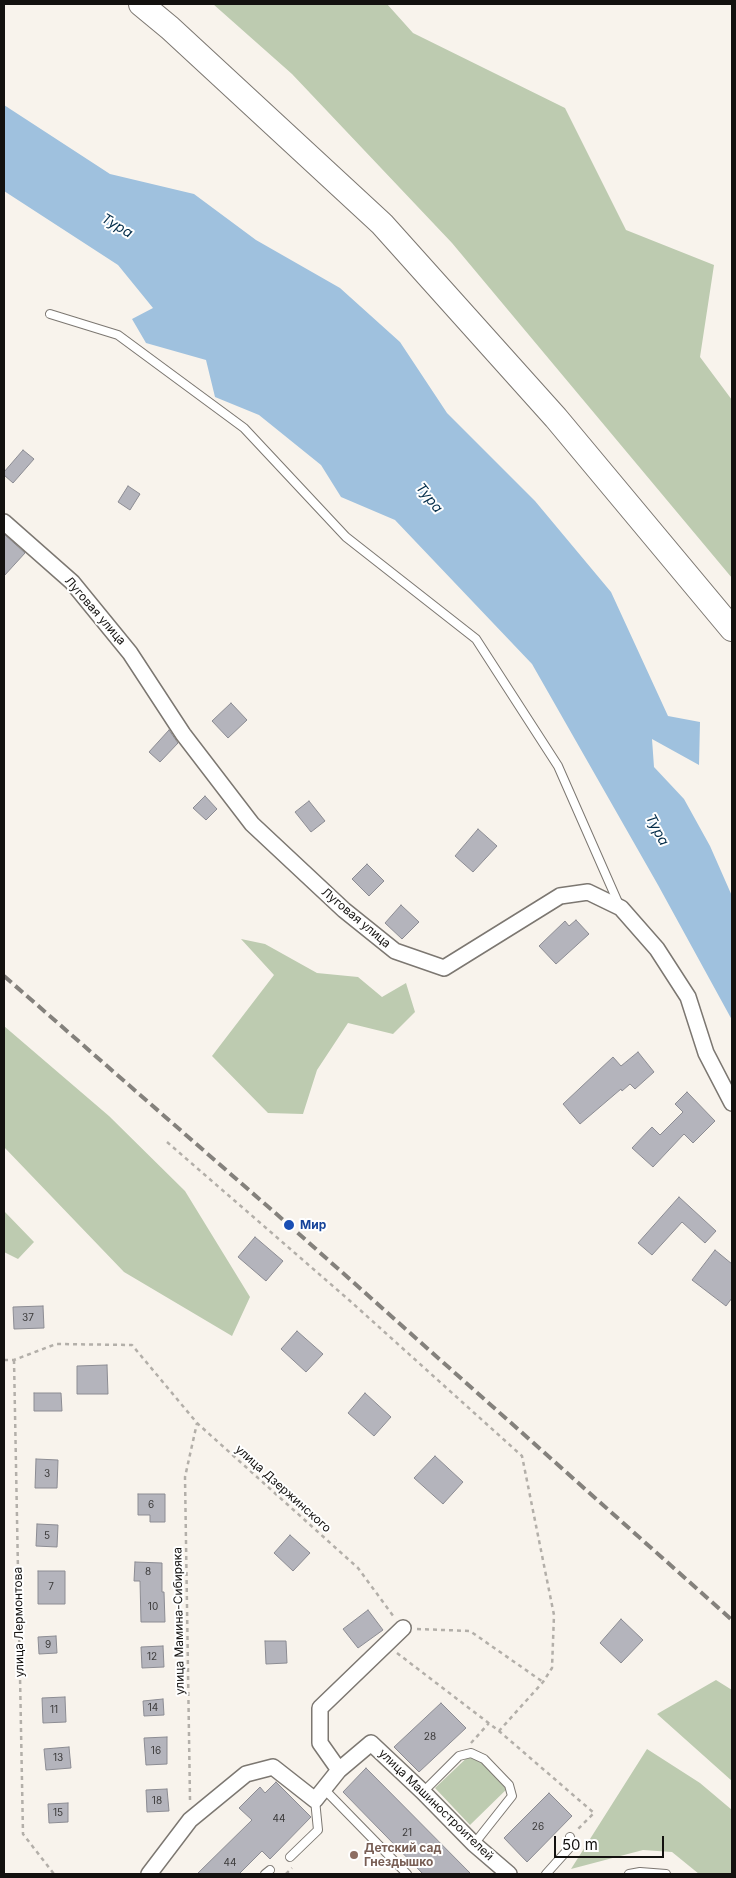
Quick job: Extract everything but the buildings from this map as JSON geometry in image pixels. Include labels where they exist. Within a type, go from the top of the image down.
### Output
[{"type":"main road","points":[[140,4],[170,28],[382,224],[556,418],[732,629]]},
{"type":"street","name":"Луговая улица","points":[[4,522],[78,589],[130,653],[183,734],[252,824],[344,910],[395,951],[444,968],[560,896],[588,892],[621,908],[657,949],[688,997],[706,1052],[732,1103]]},
{"type":"street","points":[[148,1874],[190,1820],[246,1774],[273,1767],[319,1795],[340,1770],[320,1743],[320,1708],[403,1628]]},
{"type":"street","name":"улица Машиностроителей","points":[[340,1770],[371,1743],[474,1844],[509,1874]]},
{"type":"lane","points":[[50,314],[118,335],[244,428],[346,537],[476,639],[558,766],[621,908]]},
{"type":"lane","points":[[423,1792],[460,1756],[471,1752],[484,1758],[509,1785],[512,1796],[474,1844]]},
{"type":"lane","points":[[290,1857],[318,1830],[319,1795]]},
{"type":"lane","points":[[319,1795],[407,1874]]},
{"type":"lane","points":[[546,1874],[572,1845],[570,1837]]},
{"type":"lane","points":[[629,1874],[640,1872],[666,1874]]},
{"type":"path","points":[[167,1142],[349,1300],[522,1456],[554,1615],[552,1668],[543,1682],[499,1731]]},
{"type":"path","name":"улица Дзержинского","points":[[4,1360],[14,1360],[56,1344],[132,1345],[197,1423],[358,1568],[403,1628]]},
{"type":"path","name":"улица Лермонтова","points":[[14,1360],[24,1834],[54,1874]]},
{"type":"path","name":"улица Мамина-Сибиряка","points":[[190,1820],[185,1477],[197,1423]]},
{"type":"path","points":[[403,1628],[470,1631],[543,1682]]},
{"type":"path","points":[[386,1644],[499,1731],[594,1813],[570,1837]]},
{"type":"path","points":[[471,1752],[470,1744],[489,1723]]},
{"type":"green space","points":[[213,4],[387,4],[413,33],[565,108],[626,230],[714,265],[700,357],[732,400],[732,578],[452,243],[292,74]]},
{"type":"green space","points":[[241,939],[265,944],[317,973],[358,977],[382,997],[406,983],[415,1012],[393,1034],[348,1023],[317,1070],[303,1114],[268,1113],[212,1056],[274,975]]},
{"type":"green space","points":[[4,1026],[109,1116],[185,1191],[250,1297],[232,1336],[124,1272],[4,1147]]},
{"type":"green space","points":[[4,1211],[34,1242],[18,1259],[4,1252]]},
{"type":"green space","points":[[716,1680],[732,1690],[732,1781],[657,1714]]},
{"type":"green space","points":[[647,1749],[700,1783],[732,1810],[732,1874],[699,1874],[672,1852],[643,1850],[571,1869]]},
{"type":"green space","points":[[474,1751],[512,1784],[470,1825],[435,1788]]},
{"type":"water","name":"Тура","points":[[4,105],[110,174],[194,194],[256,240],[340,288],[400,342],[447,413],[535,501],[611,592],[668,716],[700,722],[699,765],[652,739],[654,767],[684,799],[710,846],[732,896],[732,1020],[658,885],[532,664],[395,520],[341,497],[321,465],[259,415],[215,397],[206,360],[146,343],[132,319],[153,308],[118,265],[4,191]]},
{"type":"railway","points":[[4,976],[289,1225],[732,1620]]},
{"type":"place","name":"Мир","points":[[289,1225]]},
{"type":"place","name":"Детский сад Гнездышко","points":[[354,1855]]}]
